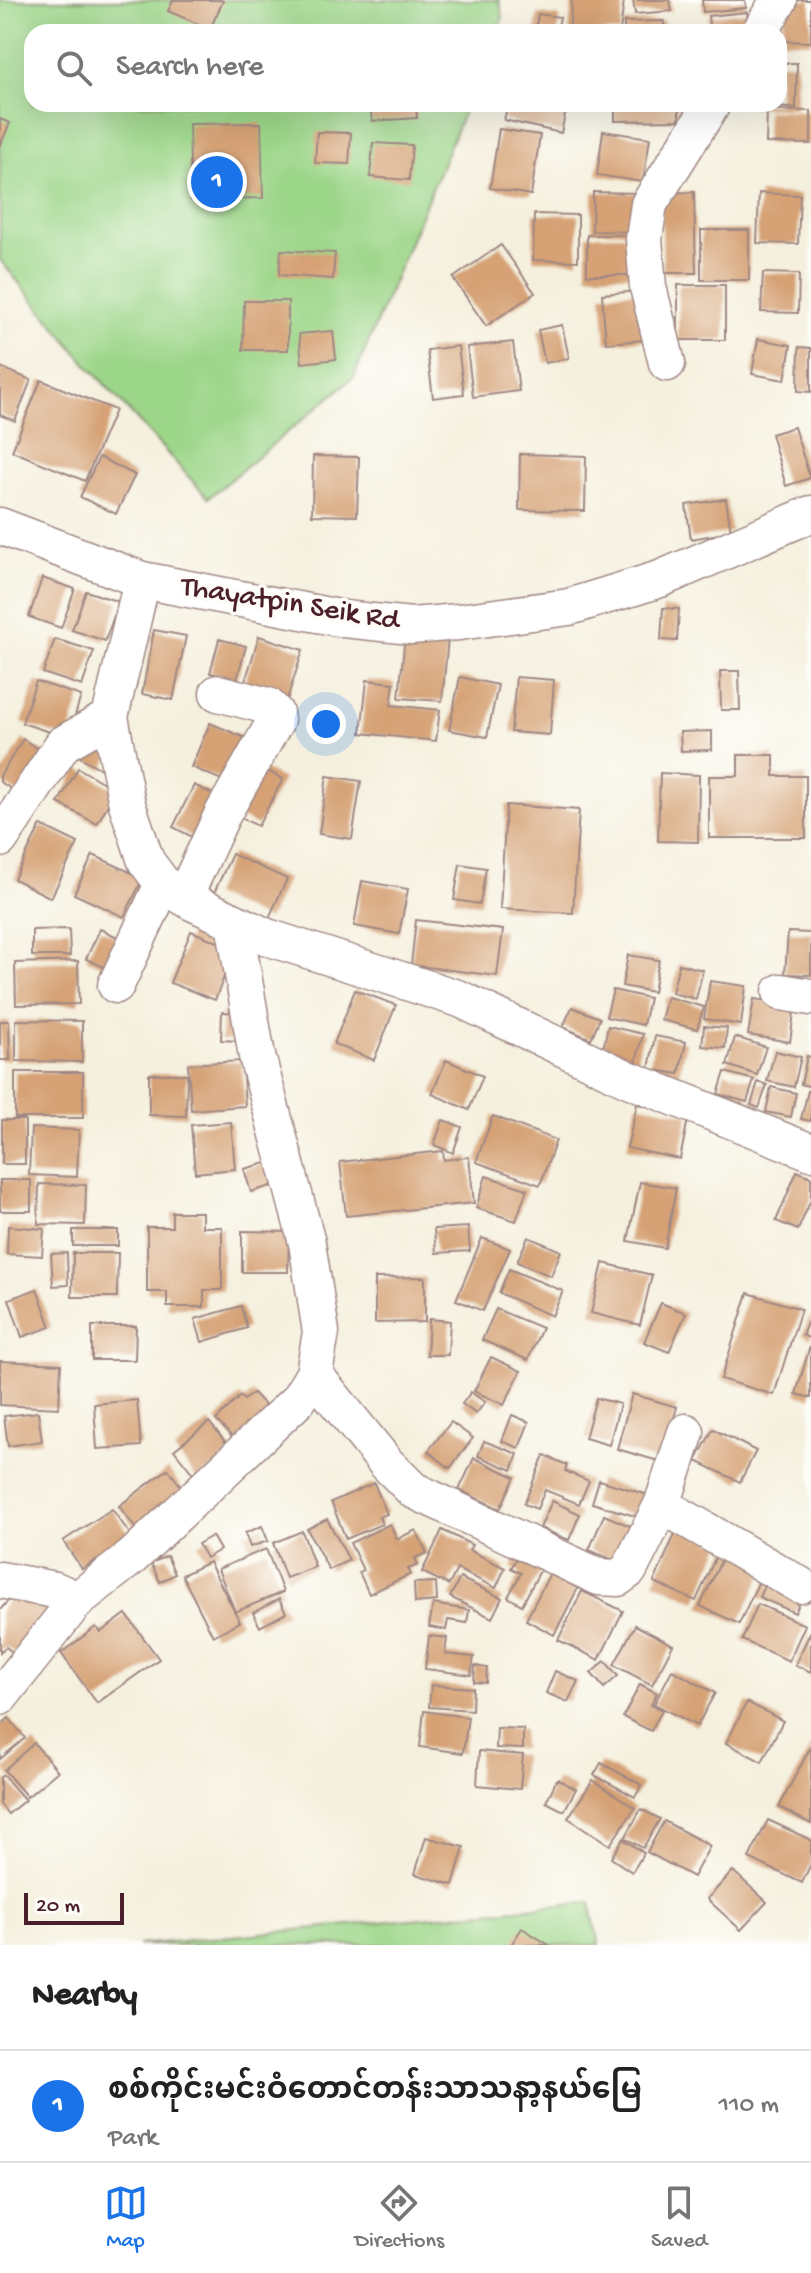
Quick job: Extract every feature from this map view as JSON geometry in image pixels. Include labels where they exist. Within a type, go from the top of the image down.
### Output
[{"type":"street","points":[[765,24],[779,0]]},
{"type":"street","points":[[667,363],[648,287],[644,239],[649,204],[707,112]]},
{"type":"street","name":"Thayatpin Seik Rd","points":[[0,526],[142,580],[344,619],[411,626],[569,607],[660,579],[804,522]]},
{"type":"street","points":[[142,580],[110,717],[127,804],[146,861],[173,890],[267,937],[460,999],[628,1079],[811,1152]]},
{"type":"street","points":[[116,985],[228,805],[276,720],[275,713],[268,706],[218,693]]},
{"type":"street","points":[[0,839],[63,744],[110,717]]},
{"type":"street","points":[[0,1697],[77,1600],[132,1557],[298,1400],[314,1374],[321,1332],[307,1243],[257,1056],[234,922]]},
{"type":"street","points":[[314,1374],[387,1464],[413,1490],[599,1577],[618,1578],[629,1570],[662,1505],[686,1432]]},
{"type":"street","points":[[662,1505],[800,1585]]},
{"type":"street","points":[[0,1580],[55,1590],[77,1600]]},
{"type":"green space","points":[[0,0],[499,0],[503,17],[500,24],[24,24],[24,112],[464,112],[354,377],[208,498],[89,367],[0,260]]},
{"type":"green space","points":[[590,1902],[599,1945],[138,1945]]},
{"type":"building","points":[[173,0],[223,1],[212,24],[198,24],[168,11]]},
{"type":"building","points":[[572,0],[624,0],[621,24],[570,24]]},
{"type":"building","points":[[633,0],[670,0],[672,11],[635,14]]},
{"type":"building","points":[[702,0],[745,0],[746,8],[703,12]]},
{"type":"building","points":[[784,0],[811,0],[811,42],[787,41],[787,24],[783,24]]},
{"type":"building","points":[[747,12],[748,24],[709,24],[708,16]]},
{"type":"building","points":[[538,14],[560,17],[559,24],[536,24]]},
{"type":"building","points":[[664,21],[664,24],[624,24]]},
{"type":"building","points":[[787,63],[797,63],[796,108],[787,108]]},
{"type":"building","points":[[811,111],[811,144],[766,143],[767,112]]},
{"type":"building","points":[[371,112],[417,112],[417,118],[372,121]]},
{"type":"building","points":[[506,112],[566,112],[561,133],[504,120]]},
{"type":"building","points":[[615,112],[679,112],[679,120],[615,121]]},
{"type":"building","points":[[0,119],[10,123],[0,146]]},
{"type":"building","points":[[261,123],[263,198],[191,200],[189,124]]},
{"type":"building","points":[[499,129],[540,135],[531,195],[490,188]]},
{"type":"building","points":[[603,131],[650,138],[643,182],[597,175]]},
{"type":"building","points":[[317,132],[351,133],[349,164],[315,163]]},
{"type":"building","points":[[373,143],[412,145],[409,180],[370,177]]},
{"type":"building","points":[[593,192],[641,193],[640,232],[592,231]]},
{"type":"building","points":[[694,192],[696,273],[663,273],[661,193]]},
{"type":"building","points":[[759,193],[800,195],[798,244],[757,243]]},
{"type":"building","points":[[534,214],[578,215],[578,261],[533,260]]},
{"type":"building","points":[[701,230],[749,230],[749,280],[701,280]]},
{"type":"building","points":[[587,235],[641,235],[641,275],[587,275]]},
{"type":"building","points":[[501,245],[535,293],[486,326],[453,278]]},
{"type":"building","points":[[281,250],[335,253],[333,279],[279,275]]},
{"type":"building","points":[[763,273],[799,274],[798,313],[761,312]]},
{"type":"building","points":[[678,285],[725,285],[725,340],[678,340]]},
{"type":"building","points":[[641,291],[645,340],[606,343],[602,294]]},
{"type":"building","points":[[244,301],[288,301],[288,350],[243,350]]},
{"type":"building","points":[[562,325],[569,358],[545,363],[538,330]]},
{"type":"building","points":[[333,331],[336,359],[302,363],[299,334]]},
{"type":"building","points":[[758,339],[791,345],[785,380],[752,374]]},
{"type":"building","points":[[513,342],[519,391],[473,397],[467,347]]},
{"type":"building","points":[[458,346],[464,394],[433,398],[427,350]]},
{"type":"building","points":[[799,347],[811,348],[811,392],[798,391]]},
{"type":"building","points":[[0,367],[31,380],[15,421],[0,415]]},
{"type":"building","points":[[41,380],[115,410],[85,481],[12,451]]},
{"type":"building","points":[[794,427],[810,478],[786,486],[771,434]]},
{"type":"building","points":[[520,454],[586,456],[585,511],[519,510]]},
{"type":"building","points":[[313,456],[359,457],[357,516],[312,515]]},
{"type":"building","points":[[99,457],[135,475],[116,514],[80,497]]},
{"type":"building","points":[[726,499],[731,532],[691,539],[686,505]]},
{"type":"building","points":[[42,578],[75,589],[61,628],[29,617]]},
{"type":"building","points":[[86,591],[119,602],[105,641],[72,630]]},
{"type":"building","points":[[663,608],[679,609],[677,641],[661,640]]},
{"type":"building","points":[[154,630],[186,636],[173,700],[142,694]]},
{"type":"building","points":[[405,635],[448,638],[442,701],[399,698]]},
{"type":"building","points":[[259,636],[303,650],[284,709],[241,695]]},
{"type":"building","points":[[55,639],[94,651],[82,686],[43,673]]},
{"type":"building","points":[[219,639],[246,646],[237,679],[210,673]]},
{"type":"building","points":[[720,671],[739,671],[740,710],[721,710]]},
{"type":"building","points":[[460,677],[498,685],[487,737],[449,730]]},
{"type":"building","points":[[516,677],[554,680],[550,735],[511,732]]},
{"type":"building","points":[[367,680],[394,683],[391,705],[440,710],[436,741],[361,733]]},
{"type":"building","points":[[36,681],[81,696],[68,738],[22,723]]},
{"type":"building","points":[[210,723],[255,742],[236,786],[191,767]]},
{"type":"building","points":[[712,731],[712,750],[681,751],[680,732]]},
{"type":"building","points":[[23,739],[48,755],[23,796],[0,782],[0,776]]},
{"type":"building","points":[[90,740],[112,753],[103,770],[80,757]]},
{"type":"building","points":[[738,755],[774,755],[774,776],[806,776],[806,838],[709,838],[709,776],[738,776]]},
{"type":"building","points":[[78,768],[116,790],[97,824],[58,803]]},
{"type":"building","points":[[262,768],[283,779],[258,826],[237,816]]},
{"type":"building","points":[[660,773],[699,775],[698,842],[658,841]]},
{"type":"building","points":[[327,776],[361,781],[352,839],[319,834]]},
{"type":"building","points":[[194,785],[223,799],[202,842],[173,827]]},
{"type":"building","points":[[506,805],[579,810],[573,913],[500,909]]},
{"type":"building","points":[[41,825],[78,843],[51,898],[14,879]]},
{"type":"building","points":[[232,854],[287,879],[268,920],[213,895]]},
{"type":"building","points":[[93,855],[143,878],[124,917],[74,894]]},
{"type":"building","points":[[460,864],[486,868],[480,904],[454,900]]},
{"type":"building","points":[[362,881],[408,889],[399,934],[354,926]]},
{"type":"building","points":[[416,920],[503,930],[497,976],[411,965]]},
{"type":"building","points":[[69,929],[70,956],[32,956],[32,930]]},
{"type":"building","points":[[100,929],[127,941],[113,971],[86,959]]},
{"type":"building","points":[[191,931],[235,949],[215,1000],[170,983]]},
{"type":"building","points":[[788,932],[811,933],[811,975],[785,974]]},
{"type":"building","points":[[628,955],[659,960],[653,992],[622,986]]},
{"type":"building","points":[[78,961],[79,1004],[16,1005],[15,963]]},
{"type":"building","points":[[679,964],[703,970],[696,999],[672,993]]},
{"type":"building","points":[[710,981],[746,986],[741,1025],[704,1019]]},
{"type":"building","points":[[355,990],[396,1005],[374,1060],[334,1044]]},
{"type":"building","points":[[613,990],[649,998],[643,1025],[606,1017]]},
{"type":"building","points":[[667,997],[704,1007],[697,1029],[661,1020]]},
{"type":"building","points":[[754,999],[795,1005],[790,1042],[748,1035]]},
{"type":"building","points":[[572,1007],[600,1018],[591,1039],[563,1027]]},
{"type":"building","points":[[222,1012],[242,1013],[240,1041],[221,1040]]},
{"type":"building","points":[[16,1020],[82,1021],[82,1062],[16,1061]]},
{"type":"building","points":[[0,1021],[9,1021],[10,1060],[0,1060]]},
{"type":"building","points":[[608,1026],[643,1034],[636,1062],[602,1054]]},
{"type":"building","points":[[704,1026],[727,1028],[725,1048],[702,1046]]},
{"type":"building","points":[[655,1036],[686,1042],[679,1074],[649,1069]]},
{"type":"building","points":[[735,1037],[766,1047],[757,1075],[727,1065]]},
{"type":"building","points":[[775,1051],[801,1057],[794,1087],[767,1081]]},
{"type":"building","points":[[807,1056],[811,1057],[811,1087],[801,1084]]},
{"type":"building","points":[[446,1060],[483,1076],[469,1110],[432,1094]]},
{"type":"building","points":[[242,1061],[245,1106],[191,1110],[188,1064]]},
{"type":"building","points":[[15,1072],[83,1072],[83,1118],[15,1118]]},
{"type":"building","points":[[725,1072],[754,1080],[747,1102],[718,1094]]},
{"type":"building","points":[[149,1074],[187,1074],[186,1116],[149,1115]]},
{"type":"building","points":[[758,1082],[767,1085],[759,1108],[751,1105]]},
{"type":"building","points":[[771,1087],[796,1093],[791,1117],[766,1112]]},
{"type":"building","points":[[808,1091],[811,1092],[811,1121],[801,1119]]},
{"type":"building","points":[[637,1104],[689,1114],[680,1159],[627,1148]]},
{"type":"building","points":[[493,1116],[556,1140],[540,1185],[476,1162]]},
{"type":"building","points":[[2,1120],[25,1120],[25,1164],[2,1164]]},
{"type":"building","points":[[443,1120],[462,1127],[453,1153],[434,1145]]},
{"type":"building","points":[[231,1122],[235,1169],[195,1173],[191,1125]]},
{"type":"building","points":[[31,1128],[79,1130],[77,1177],[29,1175]]},
{"type":"building","points":[[443,1151],[444,1160],[469,1157],[474,1203],[346,1216],[340,1162]]},
{"type":"building","points":[[274,1161],[281,1183],[251,1192],[244,1169]]},
{"type":"building","points":[[797,1171],[811,1177],[811,1200],[798,1230],[776,1221]]},
{"type":"building","points":[[486,1176],[527,1189],[516,1221],[476,1208]]},
{"type":"building","points":[[0,1180],[31,1180],[31,1211],[0,1211]]},
{"type":"building","points":[[640,1182],[676,1188],[665,1248],[628,1241]]},
{"type":"building","points":[[39,1184],[86,1185],[85,1225],[38,1224]]},
{"type":"building","points":[[172,1212],[202,1212],[202,1227],[222,1227],[222,1290],[204,1290],[204,1307],[167,1307],[167,1292],[147,1292],[147,1227],[172,1227]]},
{"type":"building","points":[[8,1226],[44,1229],[42,1256],[7,1254]]},
{"type":"building","points":[[468,1227],[470,1251],[436,1253],[434,1229]]},
{"type":"building","points":[[73,1230],[118,1230],[118,1246],[73,1246]]},
{"type":"building","points":[[242,1231],[289,1232],[288,1272],[242,1272]]},
{"type":"building","points":[[528,1237],[561,1251],[551,1276],[517,1262]]},
{"type":"building","points":[[482,1238],[510,1249],[483,1311],[456,1300]]},
{"type":"building","points":[[67,1253],[68,1285],[53,1286],[51,1254]]},
{"type":"building","points":[[73,1253],[118,1253],[117,1297],[72,1297]]},
{"type":"building","points":[[603,1263],[652,1275],[640,1325],[591,1313]]},
{"type":"building","points":[[509,1269],[563,1291],[552,1316],[499,1293]]},
{"type":"building","points":[[425,1277],[425,1322],[375,1323],[375,1278]]},
{"type":"building","points":[[37,1289],[51,1327],[22,1337],[9,1299]]},
{"type":"building","points":[[748,1293],[801,1309],[774,1395],[721,1379]]},
{"type":"building","points":[[661,1303],[686,1313],[669,1352],[644,1342]]},
{"type":"building","points":[[241,1306],[247,1328],[202,1342],[195,1319]]},
{"type":"building","points":[[496,1309],[542,1328],[528,1360],[482,1340]]},
{"type":"building","points":[[811,1314],[811,1339],[802,1335]]},
{"type":"building","points":[[429,1319],[450,1321],[448,1355],[427,1355]]},
{"type":"building","points":[[92,1326],[136,1326],[135,1360],[92,1360]]},
{"type":"building","points":[[811,1347],[811,1398],[796,1394]]},
{"type":"building","points":[[491,1357],[521,1371],[504,1405],[474,1391]]},
{"type":"building","points":[[0,1361],[61,1364],[59,1408],[0,1405]]},
{"type":"building","points":[[471,1392],[485,1402],[476,1414],[462,1404]]},
{"type":"building","points":[[253,1393],[272,1413],[239,1444],[216,1420],[240,1396],[244,1400]]},
{"type":"building","points":[[632,1394],[677,1407],[662,1462],[617,1449]]},
{"type":"building","points":[[596,1398],[620,1404],[609,1445],[585,1438]]},
{"type":"building","points":[[137,1400],[141,1446],[97,1449],[94,1404]]},
{"type":"building","points":[[38,1412],[42,1441],[8,1446],[4,1416]]},
{"type":"building","points":[[512,1415],[529,1422],[519,1448],[502,1441]]},
{"type":"building","points":[[209,1422],[233,1451],[198,1480],[174,1450]]},
{"type":"building","points":[[451,1422],[473,1438],[450,1468],[428,1451]]},
{"type":"building","points":[[713,1429],[756,1451],[740,1482],[696,1461]]},
{"type":"building","points":[[484,1441],[518,1454],[512,1470],[478,1456]]},
{"type":"building","points":[[544,1455],[567,1465],[565,1471],[589,1481],[579,1504],[545,1490],[537,1509],[524,1504]]},
{"type":"building","points":[[474,1458],[515,1477],[500,1509],[459,1490]]},
{"type":"building","points":[[168,1469],[186,1493],[137,1530],[119,1506]]},
{"type":"building","points":[[599,1480],[655,1497],[648,1520],[592,1503]]},
{"type":"building","points":[[374,1483],[387,1514],[379,1517],[382,1524],[346,1539],[331,1502]]},
{"type":"building","points":[[552,1501],[580,1514],[569,1540],[540,1528]]},
{"type":"building","points":[[112,1509],[135,1541],[99,1565],[96,1560],[82,1569],[63,1541]]},
{"type":"building","points":[[604,1515],[640,1530],[625,1565],[589,1550]]},
{"type":"building","points":[[327,1519],[349,1560],[329,1570],[307,1529]]},
{"type":"building","points":[[390,1524],[397,1539],[416,1530],[427,1553],[415,1558],[418,1565],[408,1569],[411,1574],[369,1594],[359,1572],[363,1570],[350,1543]]},
{"type":"building","points":[[262,1526],[268,1541],[250,1547],[245,1533]]},
{"type":"building","points":[[678,1527],[721,1545],[696,1601],[654,1582]]},
{"type":"building","points":[[442,1530],[472,1545],[469,1550],[505,1568],[496,1588],[457,1569],[449,1585],[422,1572]]},
{"type":"building","points":[[302,1531],[315,1567],[286,1578],[273,1543]]},
{"type":"building","points":[[212,1536],[220,1550],[206,1558],[198,1544]]},
{"type":"building","points":[[727,1548],[766,1566],[739,1624],[700,1606]]},
{"type":"building","points":[[266,1549],[283,1592],[235,1612],[218,1569]]},
{"type":"building","points":[[519,1554],[542,1567],[522,1605],[508,1597],[521,1573],[511,1568]]},
{"type":"building","points":[[167,1556],[175,1574],[160,1582],[151,1563]]},
{"type":"building","points":[[209,1562],[240,1622],[213,1636],[182,1575]]},
{"type":"building","points":[[550,1573],[578,1588],[554,1635],[526,1620]]},
{"type":"building","points":[[769,1575],[805,1591],[795,1613],[759,1597]]},
{"type":"building","points":[[460,1578],[502,1598],[492,1618],[450,1597]]},
{"type":"building","points":[[436,1582],[437,1601],[415,1603],[414,1583]]},
{"type":"building","points":[[21,1586],[54,1600],[17,1656],[6,1647],[0,1652],[0,1610]]},
{"type":"building","points":[[582,1591],[623,1611],[599,1660],[558,1640]]},
{"type":"building","points":[[279,1599],[286,1613],[260,1627],[253,1613]]},
{"type":"building","points":[[433,1604],[469,1610],[467,1623],[448,1620],[446,1630],[429,1627]]},
{"type":"building","points":[[758,1604],[805,1625],[789,1661],[742,1640]]},
{"type":"building","points":[[126,1614],[159,1659],[97,1703],[61,1653],[96,1627],[101,1632]]},
{"type":"building","points":[[635,1625],[673,1645],[652,1685],[614,1665]]},
{"type":"building","points":[[811,1631],[811,1672],[795,1665]]},
{"type":"building","points":[[429,1636],[447,1638],[445,1654],[474,1657],[471,1675],[425,1669]]},
{"type":"building","points":[[605,1661],[618,1676],[604,1688],[591,1673]]},
{"type":"building","points":[[475,1666],[487,1668],[486,1683],[474,1682]]},
{"type":"building","points":[[672,1670],[715,1693],[697,1726],[654,1704]]},
{"type":"building","points":[[555,1671],[578,1681],[568,1702],[546,1693]]},
{"type":"building","points":[[640,1684],[657,1693],[651,1705],[662,1710],[651,1731],[623,1717]]},
{"type":"building","points":[[431,1685],[473,1688],[472,1710],[429,1707]]},
{"type":"building","points":[[747,1702],[783,1721],[762,1762],[726,1743]]},
{"type":"building","points":[[424,1711],[468,1717],[463,1753],[420,1747]]},
{"type":"building","points":[[9,1718],[25,1738],[0,1759],[0,1726]]},
{"type":"building","points":[[497,1728],[523,1729],[523,1749],[496,1748]]},
{"type":"building","points":[[34,1743],[58,1771],[27,1797],[4,1770]]},
{"type":"building","points":[[811,1746],[811,1824],[779,1807]]},
{"type":"building","points":[[479,1751],[523,1755],[520,1789],[477,1785]]},
{"type":"building","points":[[601,1763],[642,1785],[635,1797],[594,1775]]},
{"type":"building","points":[[3,1775],[25,1800],[8,1814],[0,1804],[0,1777]]},
{"type":"building","points":[[557,1779],[576,1789],[564,1811],[546,1802]]},
{"type":"building","points":[[593,1780],[635,1808],[610,1845],[568,1818]]},
{"type":"building","points":[[641,1809],[660,1819],[643,1848],[625,1838]]},
{"type":"building","points":[[768,1820],[811,1840],[811,1864],[802,1883],[749,1858]]},
{"type":"building","points":[[664,1821],[710,1846],[693,1877],[647,1852]]},
{"type":"building","points":[[426,1837],[464,1847],[453,1885],[415,1874]]},
{"type":"building","points":[[623,1839],[644,1853],[632,1872],[611,1858]]},
{"type":"building","points":[[733,1871],[767,1902],[741,1930],[707,1899]]},
{"type":"building","points":[[522,1928],[549,1945],[511,1945]]},
{"type":"place","name":"စစ်ကိုင်းမင်းဝံတောင်တန်းသာသနာ့နယ်မြေ","points":[[217,182]]}]
